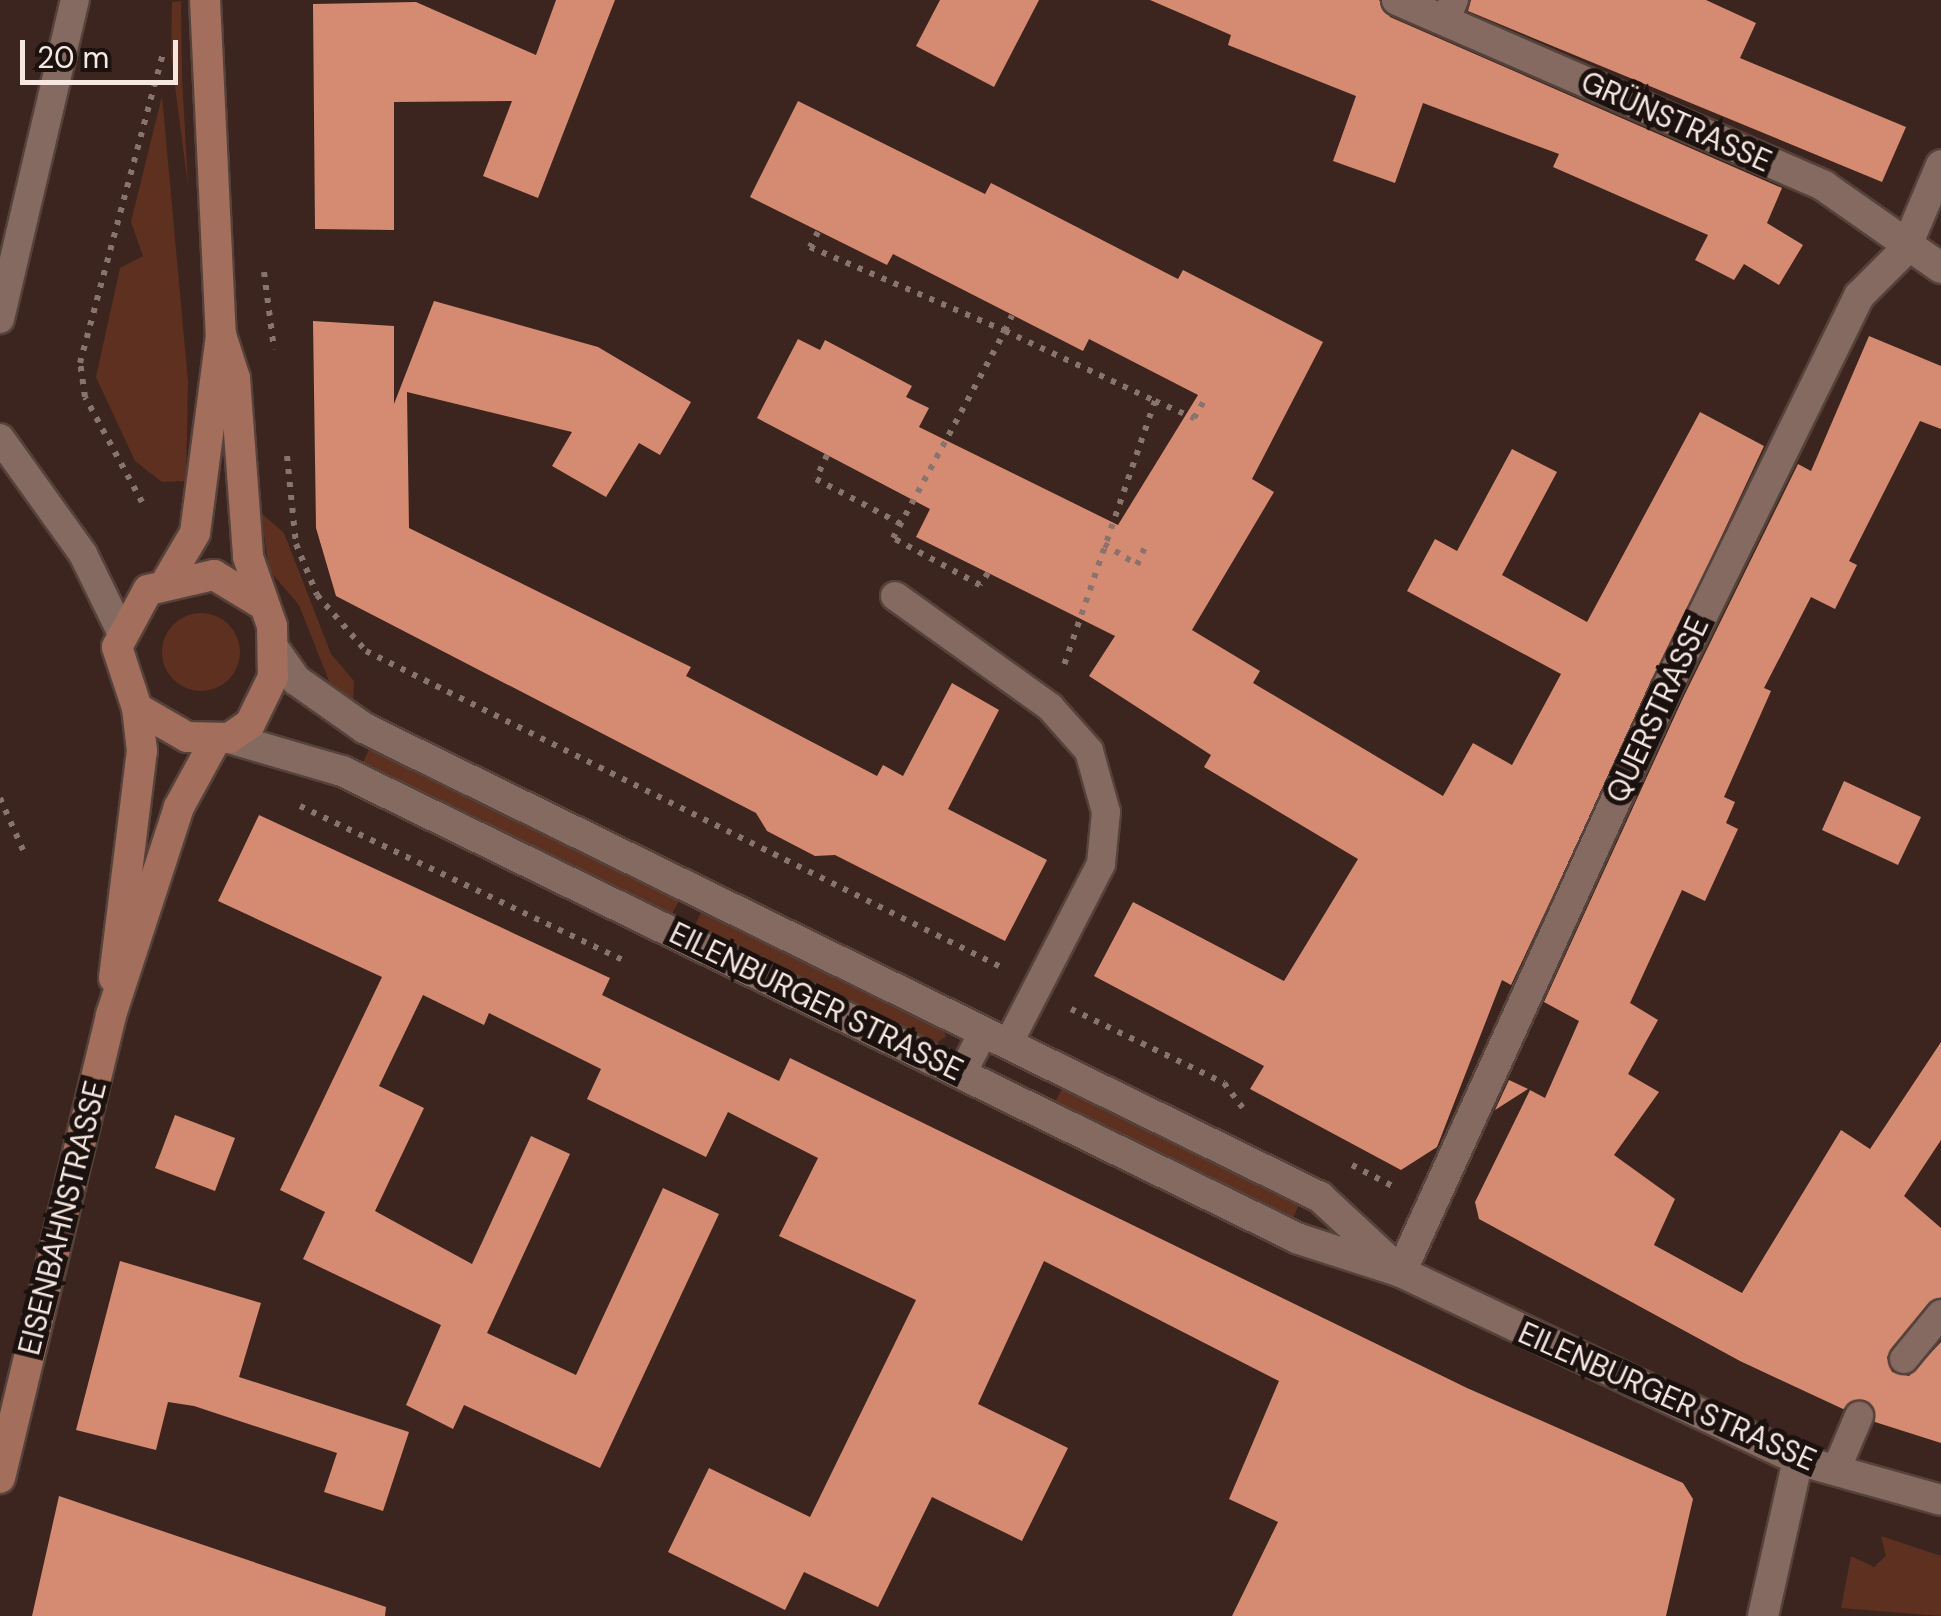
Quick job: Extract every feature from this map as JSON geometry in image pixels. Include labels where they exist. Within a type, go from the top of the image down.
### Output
[{"type":"street","points":[[120,630],[168,579],[195,533],[221,335],[206,0]]},
{"type":"street","name":"GRÜNSTRASSE","points":[[1397,0],[1449,10],[1824,186],[1905,250],[1941,268]]},
{"type":"street","name":"QUERSTRASSE","points":[[1402,1272],[1666,690],[1859,296],[1905,250],[1941,165]]},
{"type":"street","points":[[221,335],[235,378],[259,602],[275,650]]},
{"type":"street","points":[[168,579],[214,575],[259,602]]},
{"type":"street","name":"EISENBAHNSTRASSE","points":[[111,1015],[142,751],[137,708],[118,669],[120,630]]},
{"type":"street","name":"EISENBAHNSTRASSE","points":[[0,1478],[111,1015],[179,807],[222,739],[264,701],[275,650]]},
{"type":"street","name":"EILENBURGER STRASSE","points":[[275,650],[296,680],[364,728],[1320,1196],[1402,1272]]},
{"type":"street","points":[[137,708],[187,737],[222,739]]},
{"type":"street","name":"EILENBURGER STRASSE","points":[[222,739],[342,771],[1299,1240],[1402,1272],[1798,1460],[1941,1500]]},
{"type":"street","points":[[1763,1616],[1798,1460]]},
{"type":"lane","points":[[0,319],[75,0]]},
{"type":"lane","points":[[0,438],[83,554],[120,630]]},
{"type":"lane","name":"EILENBURGER STRASSE","points":[[896,596],[1050,707],[1089,750],[1106,812],[1100,864],[1035,992],[995,1038]]},
{"type":"lane","points":[[962,1074],[995,1038]]},
{"type":"lane","points":[[1904,1358],[1941,1314]]},
{"type":"lane","points":[[1836,1470],[1859,1416]]},
{"type":"path","points":[[142,502],[85,397],[80,363],[163,53]]},
{"type":"path","points":[[818,232],[810,247],[1194,418],[1205,399]]},
{"type":"path","points":[[261,250],[276,365]]},
{"type":"path","points":[[988,573],[980,586],[894,538],[1012,316]]},
{"type":"path","points":[[1050,707],[1155,401]]},
{"type":"path","points":[[285,442],[296,544],[317,595],[366,651],[1035,992],[1224,1084],[1254,1114]]},
{"type":"path","points":[[827,455],[816,479],[901,524]]},
{"type":"path","points":[[1104,544],[1137,565],[1147,544]]},
{"type":"path","points":[[0,798],[23,850]]},
{"type":"path","points":[[288,801],[648,972]]},
{"type":"path","points":[[1338,1158],[1395,1188],[1424,1222]]},
{"type":"shaded area","points":[[181,1],[188,186],[171,55],[172,2]]},
{"type":"shaded area","points":[[162,96],[188,381],[186,481],[162,482],[135,461],[96,377],[120,268],[143,256],[131,222]]},
{"type":"shaded area","points":[[261,513],[284,533],[331,654],[354,681],[353,704],[331,686],[299,605],[269,570]]},
{"type":"shaded area","points":[[201,613],[216,616],[228,625],[237,637],[237,667],[228,679],[216,688],[201,691],[186,688],[174,679],[165,667],[162,652],[165,637],[174,625],[186,616]]},
{"type":"shaded area","points":[[371,746],[681,897],[672,914],[363,762]]},
{"type":"shaded area","points":[[703,909],[943,1027],[946,1037],[936,1043],[695,925]]},
{"type":"shaded area","points":[[1063,1087],[1299,1205],[1292,1220],[1055,1102]]},
{"type":"shaded area","points":[[1881,1536],[1941,1556],[1941,1616],[1841,1608],[1851,1556],[1874,1567],[1886,1556]]},
{"type":"building","points":[[556,0],[615,0],[538,198],[483,176],[512,101],[394,102],[394,230],[315,229],[313,4],[416,2],[536,55]]},
{"type":"building","points":[[940,0],[1039,0],[994,87],[916,46]]},
{"type":"building","points":[[1150,0],[1379,0],[1390,17],[1782,188],[1767,223],[1803,245],[1779,285],[1744,264],[1734,280],[1695,260],[1708,235],[1553,167],[1559,154],[1423,103],[1395,183],[1333,161],[1356,96],[1228,45],[1231,35]]},
{"type":"building","points":[[1471,0],[1706,0],[1756,23],[1740,58],[1906,127],[1882,182],[1468,11]]},
{"type":"building","points":[[798,101],[985,194],[991,183],[1178,279],[1183,270],[1323,342],[1252,479],[1274,492],[1192,630],[1260,671],[1253,683],[1443,796],[1473,743],[1512,765],[1561,674],[1407,591],[1435,539],[1457,551],[1512,449],[1557,472],[1502,575],[1587,622],[1700,412],[1764,446],[1511,985],[1502,980],[1437,1147],[1401,1170],[1250,1089],[1264,1066],[1094,976],[1133,902],[1284,981],[1358,859],[1204,767],[1211,755],[1089,676],[1115,636],[916,537],[930,509],[757,418],[798,339],[820,350],[825,340],[912,386],[906,397],[929,408],[919,427],[1118,525],[1198,395],[1089,339],[1083,351],[893,254],[887,265],[750,197]]},
{"type":"building","points":[[434,301],[598,347],[691,402],[660,455],[639,443],[606,497],[552,466],[572,432],[407,392],[409,528],[691,667],[686,676],[877,776],[883,765],[903,776],[952,683],[999,710],[948,809],[1047,860],[1005,941],[835,855],[815,856],[767,831],[756,813],[336,596],[316,528],[313,321],[394,326],[394,404]]},
{"type":"building","points":[[1869,336],[1941,366],[1941,429],[1920,421],[1849,561],[1857,565],[1835,609],[1811,597],[1764,688],[1771,691],[1724,797],[1735,802],[1726,823],[1738,829],[1705,901],[1682,890],[1630,1003],[1658,1020],[1628,1074],[1659,1092],[1614,1155],[1675,1199],[1654,1245],[1742,1293],[1841,1130],[1870,1149],[1941,1042],[1941,1140],[1904,1196],[1941,1228],[1941,1297],[1887,1357],[1892,1372],[1909,1376],[1941,1342],[1941,1443],[1875,1422],[1865,1400],[1843,1409],[1740,1361],[1479,1219],[1475,1202],[1530,1090],[1545,1098],[1579,1021],[1544,1002],[1683,698],[1798,464],[1811,471]]},
{"type":"building","points":[[1844,781],[1921,817],[1898,865],[1822,830]]},
{"type":"building","points":[[259,815],[610,978],[602,995],[779,1081],[790,1058],[1467,1388],[1683,1483],[1693,1499],[1666,1616],[1232,1616],[1278,1522],[1229,1499],[1279,1381],[1044,1261],[978,1404],[1068,1448],[1022,1541],[932,1497],[878,1607],[804,1572],[785,1610],[668,1552],[709,1468],[810,1517],[916,1300],[779,1236],[818,1158],[728,1112],[706,1157],[587,1099],[601,1069],[489,1013],[484,1025],[423,995],[379,1086],[424,1108],[375,1211],[472,1264],[531,1136],[570,1154],[487,1333],[576,1375],[663,1188],[719,1214],[600,1468],[464,1405],[453,1429],[406,1405],[441,1325],[303,1259],[325,1212],[280,1190],[382,977],[218,901]]},
{"type":"building","points":[[1509,1080],[1528,1089],[1495,1110]]},
{"type":"building","points":[[175,1115],[235,1138],[215,1191],[155,1168]]},
{"type":"building","points":[[120,1261],[261,1303],[239,1377],[409,1432],[383,1511],[324,1492],[337,1453],[194,1406],[168,1402],[156,1450],[76,1430]]},
{"type":"building","points":[[59,1496],[386,1607],[385,1616],[32,1616]]}]
